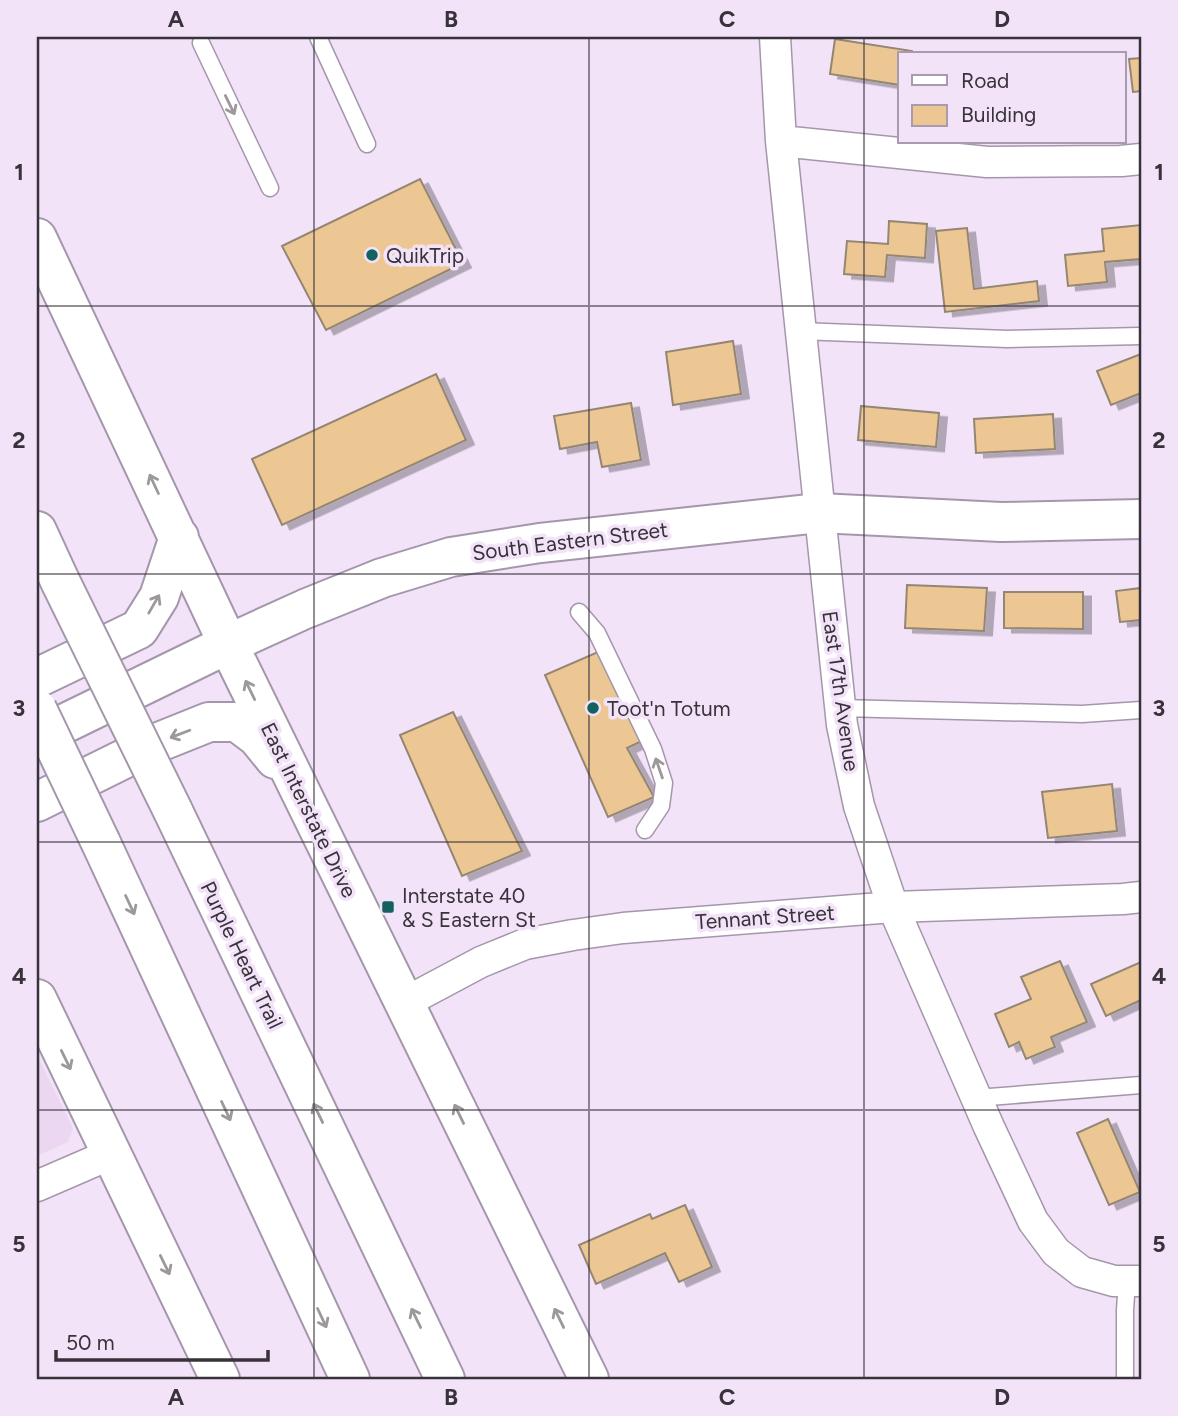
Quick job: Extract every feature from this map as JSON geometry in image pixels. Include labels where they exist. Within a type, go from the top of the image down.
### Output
[{"type":"main road","name":"East Interstate Drive","points":[[37,237],[228,644],[589,1379]]},
{"type":"main road","name":"South Eastern Street","points":[[37,737],[305,609],[382,578],[452,557],[540,543],[819,513],[1001,522],[1141,519]]},
{"type":"main road","name":"Purple Heart Trail","points":[[37,531],[446,1379]]},
{"type":"main road","points":[[37,678],[139,629],[159,597],[179,537]]},
{"type":"main road","points":[[37,709],[350,1379]]},
{"type":"main road","points":[[37,802],[154,744],[209,722],[237,722],[257,737],[295,781]]},
{"type":"main road","points":[[37,999],[220,1379]]},
{"type":"street","name":"East 17th Avenue","points":[[775,37],[781,141],[840,708],[859,806],[893,907],[1032,1221],[1056,1252],[1082,1272],[1114,1280],[1134,1281]]},
{"type":"street","points":[[781,141],[987,162],[1141,159]]},
{"type":"street","name":"Tennant Street","points":[[404,1003],[481,962],[525,944],[573,935],[623,928],[893,907],[1141,897]]},
{"type":"street","points":[[37,1186],[111,1154]]},
{"type":"lane","points":[[318,37],[367,144]]},
{"type":"lane","points":[[201,43],[270,188]]},
{"type":"lane","points":[[800,331],[1007,339],[1141,336]]},
{"type":"lane","points":[[579,612],[597,633],[653,749],[664,783],[661,806],[645,830]]},
{"type":"lane","points":[[840,708],[1082,714],[1141,710]]},
{"type":"lane","points":[[976,1098],[1141,1085]]},
{"type":"lane","points":[[1125,1379],[1125,1310],[1134,1281]]},
{"type":"shaded area","points":[[37,1055],[73,1128],[68,1142],[37,1156]]},
{"type":"building","points":[[835,39],[912,51],[898,52],[898,85],[830,74]]},
{"type":"building","points":[[1141,58],[1141,91],[1133,92],[1129,59]]},
{"type":"building","name":"QuikTrip","points":[[420,179],[463,263],[326,330],[282,246]]},
{"type":"building","points":[[889,221],[927,224],[925,258],[887,255],[885,277],[844,274],[847,241],[888,244]]},
{"type":"building","points":[[1141,225],[1141,259],[1105,262],[1107,282],[1068,286],[1065,255],[1104,251],[1102,229]]},
{"type":"building","points":[[967,228],[974,289],[1037,281],[1039,301],[945,312],[936,231]]},
{"type":"building","points":[[733,341],[741,394],[673,405],[666,352]]},
{"type":"building","points":[[1141,354],[1141,393],[1111,405],[1097,371]]},
{"type":"building","points":[[436,374],[466,440],[282,525],[252,459]]},
{"type":"building","points":[[631,403],[641,460],[602,467],[597,442],[560,449],[554,416]]},
{"type":"building","points":[[861,406],[939,413],[936,447],[858,440]]},
{"type":"building","points":[[1053,414],[1055,449],[976,453],[974,419]]},
{"type":"building","points":[[907,585],[987,588],[984,631],[905,628]]},
{"type":"building","points":[[1141,588],[1141,620],[1120,622],[1116,591]]},
{"type":"building","points":[[1004,592],[1083,592],[1083,629],[1004,628]]},
{"type":"building","name":"Toot'n Totum","points":[[598,652],[642,741],[627,748],[654,797],[608,817],[545,675]]},
{"type":"building","points":[[453,712],[522,851],[462,876],[400,735]]},
{"type":"building","points":[[1112,784],[1117,831],[1048,838],[1042,792]]},
{"type":"building","points":[[1060,961],[1087,1022],[1051,1037],[1055,1047],[1026,1059],[1019,1042],[1009,1047],[995,1014],[1031,999],[1021,977]]},
{"type":"building","points":[[1141,962],[1141,1000],[1106,1016],[1091,984]]},
{"type":"building","points":[[1108,1119],[1140,1192],[1109,1205],[1077,1133]]},
{"type":"building","points":[[685,1205],[712,1267],[679,1282],[665,1253],[596,1284],[579,1245],[650,1214],[652,1219]]},
{"type":"place","name":"QuikTrip","points":[[372,255]]},
{"type":"place","name":"Toot'n Totum","points":[[593,708]]},
{"type":"place","name":"Interstate 40 & S Eastern St","points":[[388,907]]}]
